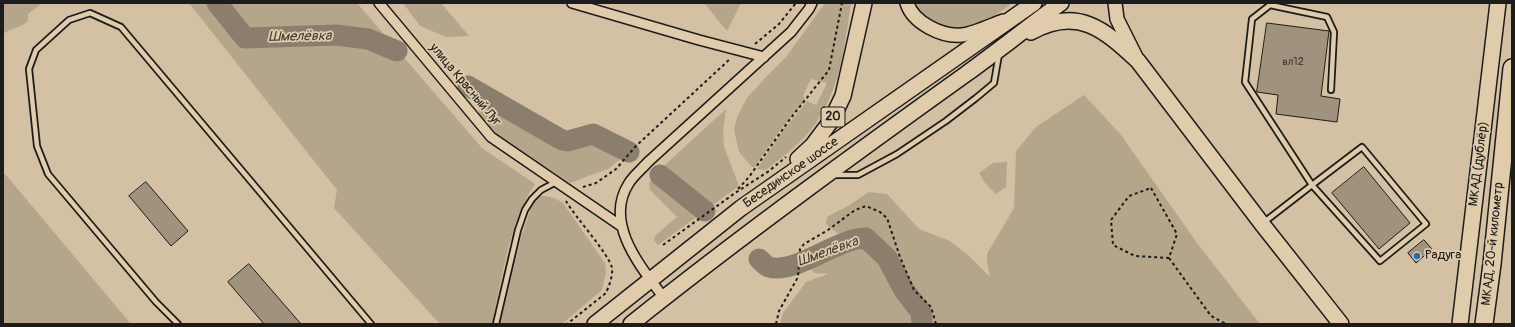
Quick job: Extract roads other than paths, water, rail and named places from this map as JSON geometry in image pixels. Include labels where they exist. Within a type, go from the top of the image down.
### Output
[{"type":"highway","name":"МКАД, 20-й километр","points":[[1484,324],[1492,264],[1512,68]]},
{"type":"main road","name":"20","points":[[750,202],[813,145],[831,121],[843,96],[864,3]]},
{"type":"main road","name":"Бесединское шоссе","points":[[595,324],[750,202],[1034,3]]},
{"type":"main road","name":"Бесединское шоссе","points":[[631,324],[826,175],[1003,47],[1061,3]]},
{"type":"main road","name":"МКАД (дублёр)","points":[[1460,324],[1498,3]]},
{"type":"main road","points":[[1003,47],[1040,27],[1061,21],[1082,22],[1099,29],[1116,40],[1138,61],[1262,224],[1340,323]]},
{"type":"street","name":"улица Красный Луг","points":[[379,3],[491,137],[621,226]]},
{"type":"street","points":[[572,3],[764,57]]},
{"type":"street","points":[[664,298],[650,280],[628,244],[621,226],[622,198],[629,183],[648,162],[791,32],[812,3]]},
{"type":"street","points":[[907,3],[920,22],[940,33],[962,35],[1016,16]]},
{"type":"street","points":[[1115,3],[1117,19],[1138,61]]},
{"type":"lane","points":[[1262,224],[1312,185],[1362,147],[1426,224],[1380,261],[1312,185],[1245,82],[1252,19],[1270,5],[1327,17],[1334,32],[1332,90]]},
{"type":"lane","points":[[178,324],[156,302],[48,174],[37,146],[29,69],[36,50],[69,20],[90,13],[121,27],[371,324]]},
{"type":"lane","points":[[826,175],[858,175],[897,154],[946,121],[994,83],[1003,47]]},
{"type":"lane","points":[[496,324],[518,230],[525,210],[532,199],[541,190],[556,182]]},
{"type":"waterway","name":"Шмелёвка","points":[[217,3],[245,38],[336,35],[368,39],[397,51]]},
{"type":"waterway","name":"Шмелёвка","points":[[468,86],[562,140],[568,141],[593,134],[629,152]]},
{"type":"waterway","name":"Шмелёвка","points":[[660,175],[705,211]]},
{"type":"waterway","name":"Шмелёвка","points":[[759,259],[769,267],[779,268],[791,266],[842,244],[866,238],[887,258],[904,290],[921,312],[922,324]]},
{"type":"place","name":"Радуга","points":[[1417,256]]}]
